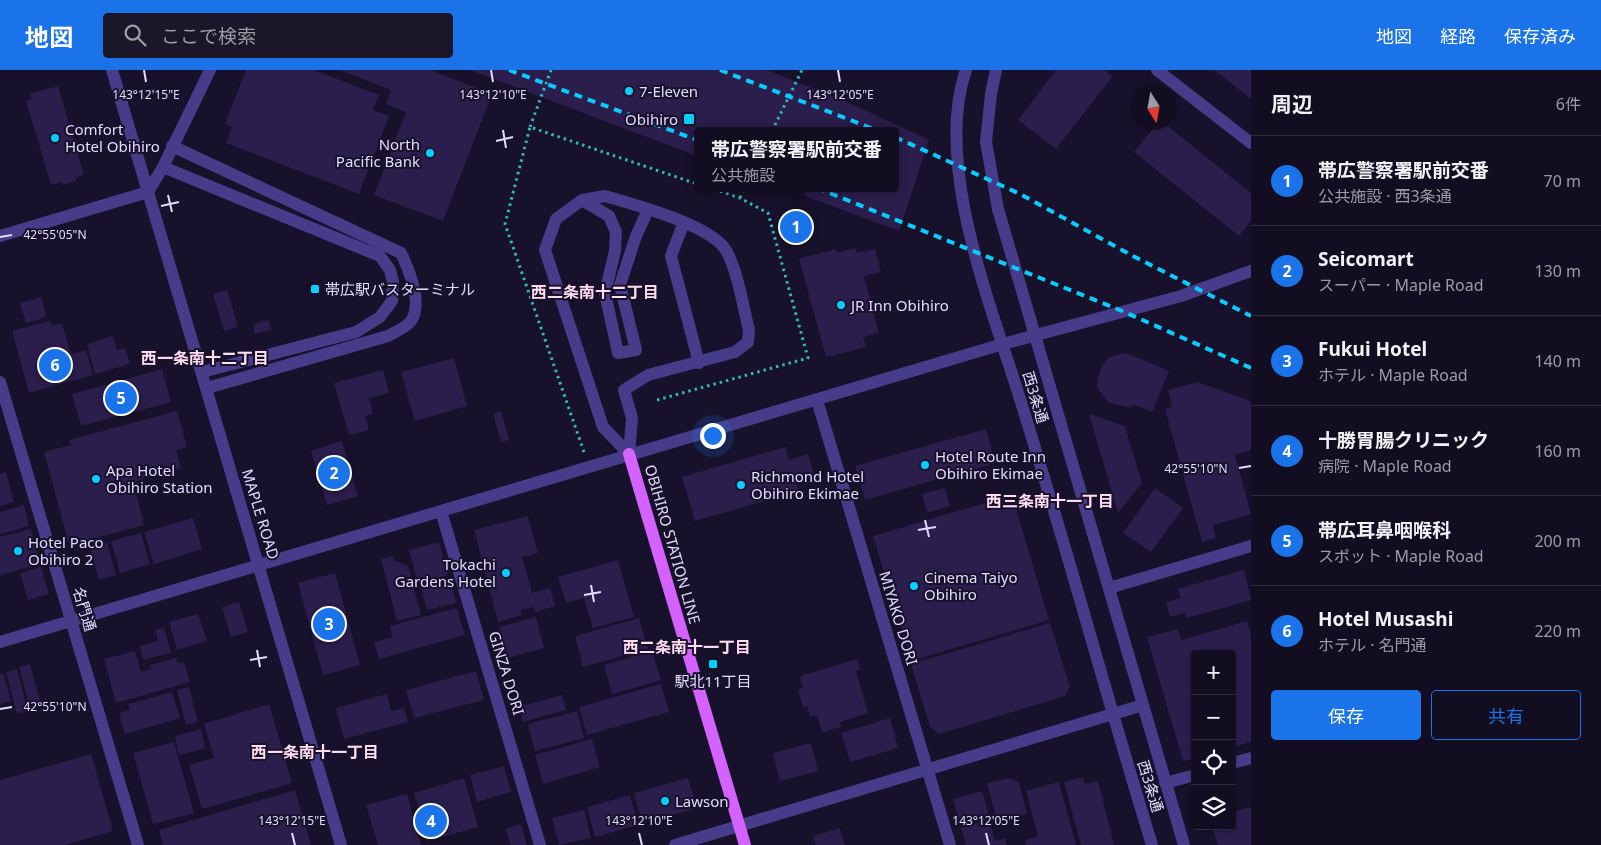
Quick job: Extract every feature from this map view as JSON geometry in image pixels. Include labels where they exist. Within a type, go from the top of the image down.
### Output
[{"type":"main road","name":"OBIHIRO STATION LINE","points":[[630,454],[745,845]]},
{"type":"street","name":"MAPLE ROAD","points":[[112,70],[341,845]]},
{"type":"street","points":[[0,236],[148,192],[164,167],[172,146],[210,70]]},
{"type":"street","name":"西3条通","points":[[966,70],[955,126],[965,213],[987,298],[1080,596],[1112,714],[1152,845]]},
{"type":"street","name":"西3条通","points":[[996,70],[991,94],[986,142],[998,209],[1184,845]]},
{"type":"street","points":[[1157,70],[1251,143]]},
{"type":"street","points":[[172,146],[401,253],[408,266],[417,308],[410,322],[388,336],[206,388]]},
{"type":"street","points":[[164,167],[380,256],[390,270],[393,282],[392,300],[380,317],[356,332],[202,372]]},
{"type":"street","points":[[605,196],[684,222],[717,240],[726,251],[749,330],[748,342],[735,352],[648,375],[624,390],[632,418],[630,454],[603,427],[545,250],[556,219],[582,200],[605,196]]},
{"type":"street","points":[[582,200],[609,216],[616,232],[616,251],[605,293],[618,354],[636,350],[620,285],[636,236],[648,210]]},
{"type":"street","points":[[684,222],[672,256],[699,363]]},
{"type":"street","points":[[0,642],[1002,344],[1180,296],[1251,271]]},
{"type":"street","name":"名門通","points":[[0,382],[138,845]]},
{"type":"street","name":"MIYAKO DORI","points":[[817,400],[950,845]]},
{"type":"street","name":"GINZA DORI","points":[[442,511],[540,845]]},
{"type":"street","points":[[1109,588],[1251,546]]},
{"type":"street","points":[[675,845],[927,768],[1143,705]]},
{"type":"street","points":[[1236,762],[1251,758]]},
{"type":"street","points":[[1165,784],[1191,776]]},
{"type":"path","points":[[551,70],[530,127],[505,224],[589,466]]},
{"type":"path","points":[[774,127],[802,70]]},
{"type":"path","points":[[530,127],[694,183]]},
{"type":"path","points":[[740,198],[742,192]]},
{"type":"building","points":[[246,70],[314,70],[379,95],[373,110],[389,116],[359,194],[226,143],[232,127],[225,124]]},
{"type":"building","name":"North Pacific Bank","points":[[340,70],[430,70],[492,94],[443,221],[374,195],[406,112],[386,104],[391,90]]},
{"type":"building","points":[[470,70],[767,70],[845,101],[929,140],[899,231],[795,192],[899,192],[899,127],[694,127],[694,155]]},
{"type":"building","points":[[1056,70],[1104,70],[1112,77],[1056,149],[1018,120]]},
{"type":"building","points":[[1214,70],[1251,70],[1251,99],[1222,76]]},
{"type":"building","name":"Comfort Hotel Obihiro","points":[[58,86],[84,175],[76,177],[76,181],[63,185],[62,182],[51,185],[26,101],[32,99],[30,94]]},
{"type":"building","points":[[1152,130],[1173,130],[1251,193],[1251,221],[1239,236],[1134,152]]},
{"type":"building","points":[[803,220],[804,230],[789,233],[787,223]]},
{"type":"building","name":"JR Inn Obihiro","points":[[855,248],[857,253],[875,249],[881,272],[864,276],[879,333],[863,337],[866,347],[826,357],[799,259],[836,249],[837,253]]},
{"type":"building","points":[[227,290],[238,327],[224,331],[213,294]]},
{"type":"building","points":[[41,297],[47,317],[26,323],[20,303]]},
{"type":"building","points":[[269,320],[271,330],[255,334],[253,324]]},
{"type":"building","points":[[50,321],[52,326],[62,323],[71,354],[86,350],[93,375],[29,393],[12,331]]},
{"type":"building","points":[[113,336],[117,350],[125,348],[130,364],[95,374],[87,344]]},
{"type":"building","points":[[1126,353],[1169,371],[1152,412],[1135,405],[1127,407],[1109,403],[1098,389],[1097,380],[1103,364],[1109,357]]},
{"type":"building","points":[[454,358],[467,406],[415,421],[401,372]]},
{"type":"building","points":[[162,369],[171,402],[81,426],[72,394]]},
{"type":"building","points":[[383,370],[389,393],[369,398],[373,414],[365,416],[369,430],[349,435],[334,383]]},
{"type":"building","points":[[1198,382],[1250,401],[1251,405],[1251,450],[1235,455],[1251,514],[1213,525],[1216,538],[1202,542],[1165,409],[1172,407],[1168,390]]},
{"type":"building","name":"Apa Hotel Obihiro Station","points":[[177,411],[187,447],[176,450],[181,468],[133,482],[144,525],[69,545],[44,452],[71,445],[69,440]]},
{"type":"building","points":[[501,411],[509,440],[501,442],[493,414]]},
{"type":"building","points":[[1089,414],[1125,426],[1142,483],[1118,513]]},
{"type":"building","name":"Hotel Route Inn Obihiro Ekimae","points":[[986,429],[995,463],[865,500],[855,466]]},
{"type":"building","points":[[342,441],[358,496],[327,505],[311,451]]},
{"type":"building","name":"Richmond Hotel Obihiro Ekimae","points":[[786,447],[789,460],[808,454],[814,475],[795,480],[799,491],[695,521],[682,477]]},
{"type":"building","points":[[6,472],[14,502],[0,506],[0,474]]},
{"type":"building","points":[[945,488],[950,506],[927,513],[922,494]]},
{"type":"building","points":[[1155,488],[1183,508],[1151,552],[1123,533]]},
{"type":"building","points":[[1012,495],[1049,620],[911,661],[873,536]]},
{"type":"building","points":[[24,505],[29,526],[0,534],[0,512]]},
{"type":"building","name":"Tokachi Gardens Hotel","points":[[528,516],[538,553],[522,557],[532,593],[550,588],[555,606],[535,612],[534,607],[521,610],[522,615],[498,622],[474,530]]},
{"type":"building","points":[[193,518],[202,549],[154,564],[144,532]]},
{"type":"building","name":"Hotel Paco Obihiro 2","points":[[31,529],[40,564],[0,575],[0,537]]},
{"type":"building","points":[[141,533],[150,564],[120,573],[111,541]]},
{"type":"building","points":[[107,542],[116,575],[99,580],[90,547]]},
{"type":"building","points":[[439,542],[448,575],[418,583],[409,550]]},
{"type":"building","points":[[393,556],[393,560],[408,566],[421,615],[397,621],[381,559]]},
{"type":"building","points":[[618,560],[634,617],[593,628],[584,598],[566,603],[558,577]]},
{"type":"building","points":[[41,567],[49,594],[28,600],[20,573]]},
{"type":"building","points":[[1244,570],[1251,600],[1187,618],[1185,613],[1170,617],[1166,602],[1181,598],[1178,589]]},
{"type":"building","points":[[335,573],[360,665],[323,675],[298,583]]},
{"type":"building","points":[[450,580],[456,603],[427,610],[421,588]]},
{"type":"building","points":[[239,602],[248,632],[231,637],[222,607]]},
{"type":"building","points":[[457,608],[465,635],[379,659],[374,642],[392,637],[390,626]]},
{"type":"building","points":[[198,614],[207,641],[177,650],[169,622]]},
{"type":"building","points":[[536,617],[544,648],[508,658],[499,627]]},
{"type":"building","points":[[639,618],[648,649],[583,667],[575,636]]},
{"type":"building","points":[[1247,621],[1251,636],[1251,742],[1236,746],[1236,650],[1191,650],[1191,759],[1183,761],[1147,637],[1178,629],[1181,640]]},
{"type":"building","points":[[1050,623],[1070,687],[1065,696],[939,734],[930,727],[911,664]]},
{"type":"building","points":[[164,628],[171,653],[143,660],[140,646],[158,641],[155,630]]},
{"type":"building","points":[[135,651],[141,672],[152,669],[150,665],[176,658],[178,663],[184,662],[190,682],[116,703],[104,659]]},
{"type":"building","points":[[652,651],[661,680],[612,694],[604,665]]},
{"type":"building","points":[[857,659],[860,670],[856,671],[868,713],[840,722],[841,727],[822,732],[817,715],[810,717],[807,706],[803,707],[798,690],[803,688],[800,676]]},
{"type":"building","points":[[30,664],[41,705],[30,708],[19,667]]},
{"type":"building","points":[[17,669],[28,711],[17,714],[6,672]]},
{"type":"building","points":[[476,671],[484,700],[414,718],[406,690]]},
{"type":"building","points":[[3,673],[11,701],[0,704],[0,674]]},
{"type":"building","points":[[661,684],[669,712],[587,735],[579,707]]},
{"type":"building","points":[[189,687],[198,722],[186,725],[177,690]]},
{"type":"building","points":[[172,692],[180,718],[125,734],[119,713],[130,710],[128,704]]},
{"type":"building","points":[[387,694],[391,711],[404,708],[408,722],[344,739],[336,708]]},
{"type":"building","points":[[562,695],[566,710],[523,722],[519,707]]},
{"type":"building","points":[[269,704],[292,783],[202,809],[189,765],[214,758],[204,724]]},
{"type":"building","points":[[577,711],[584,738],[535,751],[528,724]]},
{"type":"building","points":[[890,718],[898,748],[850,762],[841,733]]},
{"type":"building","points":[[201,729],[205,748],[179,755],[175,736]]},
{"type":"building","points":[[592,739],[600,767],[543,784],[535,755]]},
{"type":"building","points":[[174,742],[194,813],[153,824],[133,753]]},
{"type":"building","points":[[811,743],[818,771],[780,781],[773,753]]},
{"type":"building","points":[[91,754],[113,831],[65,845],[0,845],[0,780]]},
{"type":"building","points":[[504,766],[511,792],[477,802],[470,775]]},
{"type":"building","points":[[1083,777],[1085,784],[1098,781],[1114,845],[1081,845],[1064,782]]},
{"type":"building","points":[[464,778],[478,827],[428,841],[414,793]]},
{"type":"building","name":"Lawson","points":[[688,778],[697,808],[642,823],[634,793]]},
{"type":"building","points":[[1009,778],[1019,782],[1027,814],[997,821],[987,783]]},
{"type":"building","points":[[1059,782],[1076,845],[1026,845],[1025,840],[1038,836],[1026,791]]},
{"type":"building","points":[[295,790],[311,845],[163,845],[159,830]]},
{"type":"building","points":[[982,791],[989,816],[960,824],[953,799]]},
{"type":"building","points":[[407,794],[421,845],[378,845],[366,805]]},
{"type":"building","points":[[630,795],[638,825],[595,837],[587,807]]},
{"type":"building","points":[[1251,807],[1251,845],[1218,845],[1213,830],[1236,830],[1236,811]]},
{"type":"building","points":[[584,810],[591,838],[559,845],[552,818]]},
{"type":"building","points":[[989,820],[995,841],[1005,838],[1007,845],[966,845],[961,828]]},
{"type":"building","points":[[521,824],[527,845],[511,845],[506,829]]},
{"type":"building","points":[[840,828],[845,845],[816,845],[813,836]]},
{"type":"railway","points":[[509,70],[694,139]]},
{"type":"railway","points":[[720,70],[869,127]]},
{"type":"railway","points":[[899,139],[1020,194],[1133,256],[1251,316]]},
{"type":"railway","points":[[827,192],[1122,311],[1251,368]]},
{"type":"place","name":"7-Eleven","points":[[629,91]]},
{"type":"place","name":"Obihiro","points":[[689,119]]},
{"type":"place","name":"Comfort Hotel Obihiro","points":[[55,138]]},
{"type":"place","name":"North Pacific Bank","points":[[430,153]]},
{"type":"place","name":"帯広警察署駅前交番","points":[[796,227]]},
{"type":"place","name":"帯広駅バスターミナル","points":[[315,289]]},
{"type":"place","name":"JR Inn Obihiro","points":[[841,305]]},
{"type":"place","name":"Hotel Musashi","points":[[55,365]]},
{"type":"place","name":"帯広耳鼻咽喉科","points":[[121,398]]},
{"type":"place","name":"Hotel Route Inn Obihiro Ekimae","points":[[925,465]]},
{"type":"place","name":"Seicomart","points":[[334,473]]},
{"type":"place","name":"Apa Hotel Obihiro Station","points":[[96,479]]},
{"type":"place","name":"Richmond Hotel Obihiro Ekimae","points":[[741,485]]},
{"type":"place","name":"Hotel Paco Obihiro 2","points":[[18,551]]},
{"type":"place","name":"Tokachi Gardens Hotel","points":[[506,573]]},
{"type":"place","name":"Cinema Taiyo Obihiro","points":[[914,586]]},
{"type":"place","name":"Fukui Hotel","points":[[329,624]]},
{"type":"place","name":"駅北11丁目","points":[[713,664]]},
{"type":"place","name":"Lawson","points":[[665,801]]},
{"type":"place","name":"十勝胃腸クリニック","points":[[431,821]]},
{"type":"district","name":"西二条南十二丁目","points":[[595,292]]},
{"type":"district","name":"西一条南十二丁目","points":[[205,358]]},
{"type":"district","name":"西三条南十一丁目","points":[[1050,501]]},
{"type":"district","name":"西二条南十一丁目","points":[[687,647]]},
{"type":"district","name":"西一条南十一丁目","points":[[315,752]]}]
